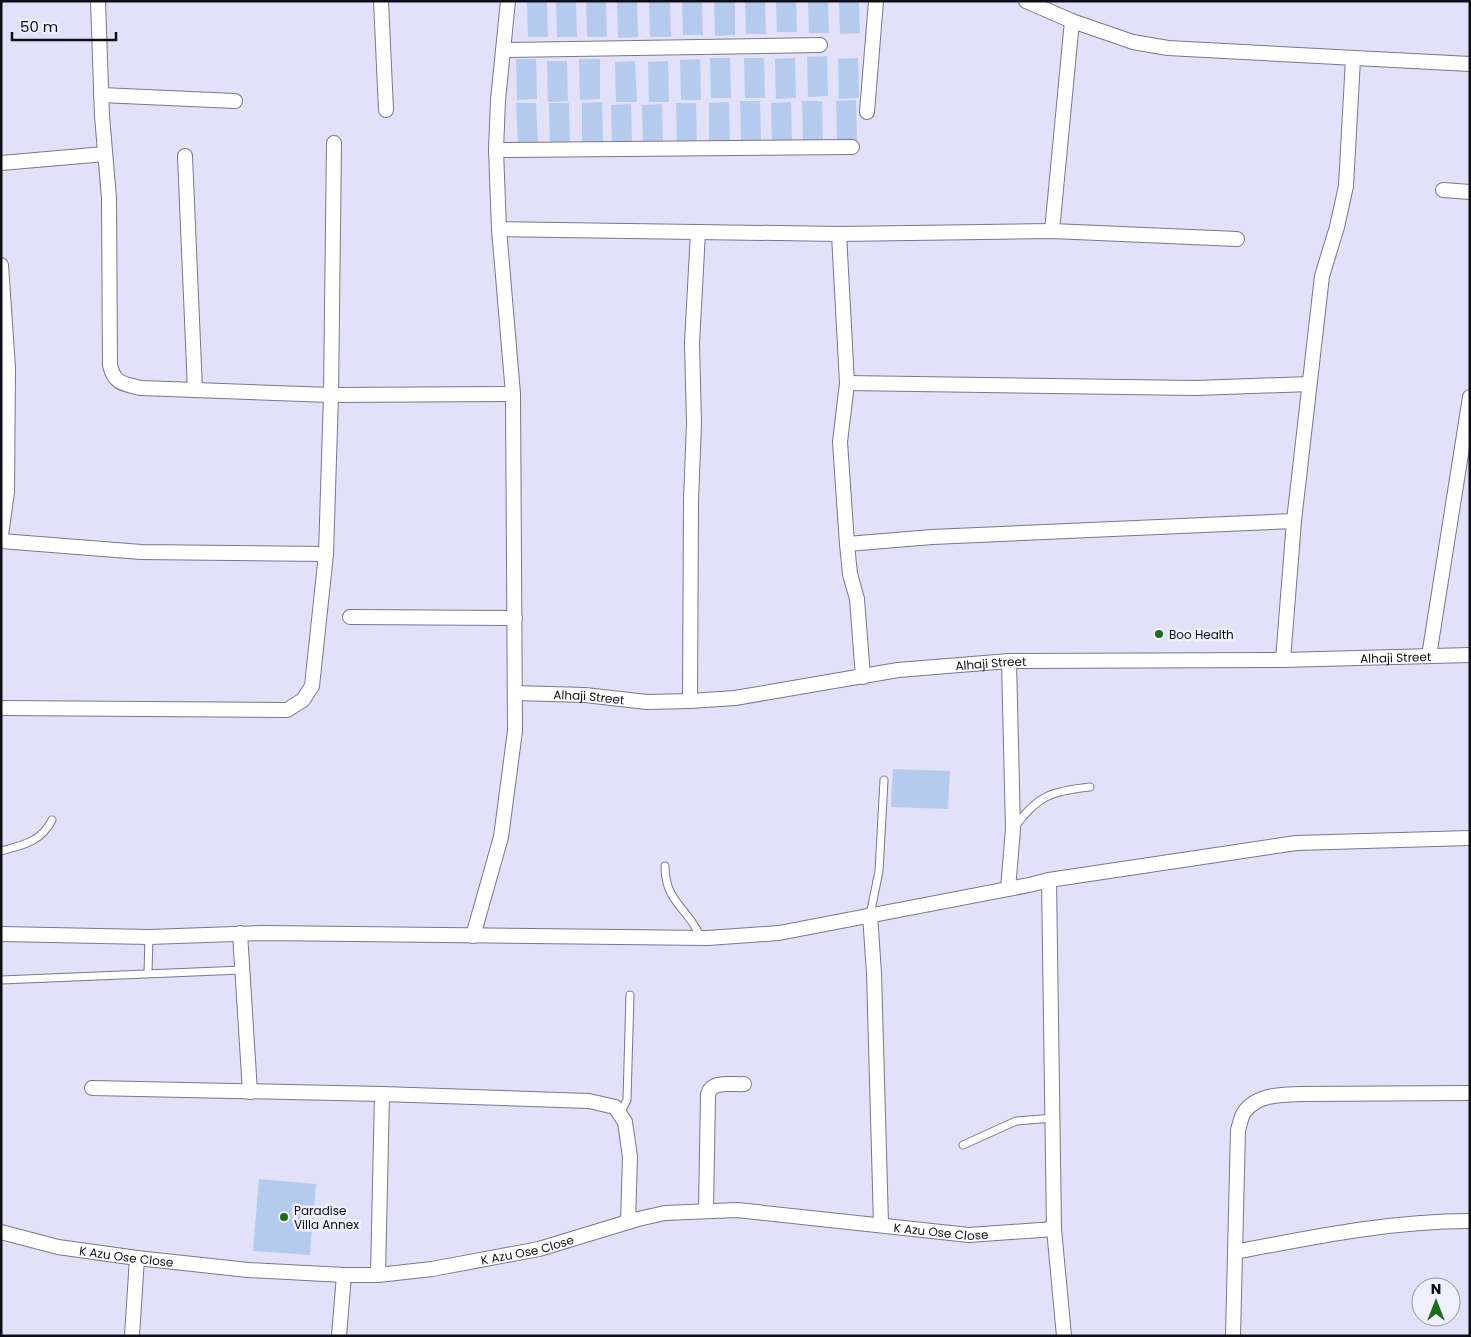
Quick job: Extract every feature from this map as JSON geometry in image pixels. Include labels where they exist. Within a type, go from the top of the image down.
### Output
[{"type":"street","points":[[98,1],[101,95],[109,198],[110,366],[112,374],[117,381],[141,388],[331,395],[513,394]]},
{"type":"street","points":[[381,1],[386,110]]},
{"type":"street","points":[[474,936],[501,837],[515,731],[513,394],[499,229],[496,150],[498,100],[508,1]]},
{"type":"street","points":[[867,112],[876,1]]},
{"type":"street","points":[[1026,1],[1072,21],[1133,42],[1168,48],[1470,64]]},
{"type":"street","points":[[1052,231],[1072,21]]},
{"type":"street","points":[[503,50],[820,45]]},
{"type":"street","points":[[1283,660],[1294,521],[1322,276],[1337,227],[1346,186],[1353,59]]},
{"type":"street","points":[[101,95],[235,101]]},
{"type":"street","points":[[1,708],[287,710],[302,700],[312,686],[326,554],[331,395],[334,143]]},
{"type":"street","points":[[496,150],[852,147]]},
{"type":"street","points":[[1,163],[105,154]]},
{"type":"street","points":[[185,156],[195,390]]},
{"type":"street","points":[[1443,190],[1470,192]]},
{"type":"street","points":[[499,229],[839,234],[1052,231],[1237,239]]},
{"type":"street","points":[[690,701],[691,501],[694,423],[692,343],[698,232]]},
{"type":"street","points":[[839,234],[847,383],[840,442],[847,544],[850,574],[857,599],[863,677]]},
{"type":"street","points":[[1,265],[8,368],[7,492],[1,534]]},
{"type":"street","points":[[847,383],[1196,388],[1309,384]]},
{"type":"street","points":[[1429,656],[1470,397]]},
{"type":"street","points":[[847,544],[932,537],[1294,521]]},
{"type":"street","points":[[1,541],[141,552],[326,554]]},
{"type":"street","points":[[350,617],[515,618]]},
{"type":"street","name":"Alhaji Street","points":[[515,693],[585,695],[647,702],[690,701],[735,698],[898,670],[1009,661],[1283,660],[1470,655]]},
{"type":"street","points":[[1008,889],[1013,830],[1009,661]]},
{"type":"street","points":[[1,934],[149,937],[240,933],[701,938],[779,932],[1049,880],[1296,842],[1470,838]]},
{"type":"street","points":[[1049,880],[1054,1228],[1064,1336]]},
{"type":"street","points":[[870,915],[874,973],[881,1224]]},
{"type":"street","points":[[240,933],[250,1092]]},
{"type":"street","points":[[706,1210],[709,1089],[715,1085],[744,1084]]},
{"type":"street","points":[[92,1088],[382,1094],[589,1101],[615,1107],[625,1122],[630,1157],[628,1222]]},
{"type":"street","points":[[1232,1336],[1238,1130],[1244,1112],[1255,1102],[1273,1096],[1300,1094],[1470,1093]]},
{"type":"street","points":[[378,1275],[382,1094]]},
{"type":"street","name":"K Azu Ose Close","points":[[1,1232],[58,1247],[137,1258],[248,1270],[378,1275],[432,1269],[539,1249],[628,1222],[665,1213],[706,1210],[737,1210],[881,1224],[969,1235],[1054,1228]]},
{"type":"street","points":[[1235,1252],[1348,1231],[1442,1221],[1470,1221]]},
{"type":"street","points":[[132,1336],[137,1258]]},
{"type":"street","points":[[339,1336],[344,1275]]},
{"type":"lane","points":[[870,915],[879,871],[884,780]]},
{"type":"lane","points":[[1013,830],[1025,813],[1043,797],[1064,789],[1090,787]]},
{"type":"lane","points":[[1,851],[32,841],[42,835],[52,820]]},
{"type":"lane","points":[[666,866],[669,892],[696,926],[701,938]]},
{"type":"lane","points":[[148,974],[149,937]]},
{"type":"lane","points":[[1,980],[242,970]]},
{"type":"lane","points":[[619,1114],[627,1100],[630,995]]},
{"type":"lane","points":[[963,1145],[1016,1121],[1053,1118]]},
{"type":"building","points":[[527,1],[547,1],[548,37],[528,37]]},
{"type":"building","points":[[556,1],[576,1],[577,37],[557,37]]},
{"type":"building","points":[[586,1],[606,1],[607,37],[587,37]]},
{"type":"building","points":[[617,1],[637,1],[638,37],[618,38]]},
{"type":"building","points":[[649,1],[670,1],[671,37],[650,37]]},
{"type":"building","points":[[682,1],[702,1],[703,35],[683,35]]},
{"type":"building","points":[[714,1],[735,1],[735,35],[715,36]]},
{"type":"building","points":[[745,1],[765,1],[766,34],[746,34]]},
{"type":"building","points":[[776,1],[796,1],[797,32],[777,32]]},
{"type":"building","points":[[808,1],[828,1],[829,33],[809,33]]},
{"type":"building","points":[[839,1],[859,1],[860,33],[840,34]]},
{"type":"building","points":[[827,56],[828,96],[808,97],[807,57]]},
{"type":"building","points":[[710,58],[730,58],[731,98],[711,98]]},
{"type":"building","points":[[744,58],[764,58],[765,98],[745,98]]},
{"type":"building","points":[[795,58],[796,98],[776,99],[775,59]]},
{"type":"building","points":[[858,58],[859,98],[839,99],[838,59]]},
{"type":"building","points":[[516,59],[536,59],[537,99],[517,100]]},
{"type":"building","points":[[579,59],[600,59],[600,99],[580,100]]},
{"type":"building","points":[[700,59],[701,100],[681,100],[680,60]]},
{"type":"building","points":[[547,61],[567,61],[568,101],[548,102]]},
{"type":"building","points":[[635,61],[637,102],[616,102],[615,62]]},
{"type":"building","points":[[668,61],[669,102],[649,102],[648,62]]},
{"type":"building","points":[[856,100],[857,141],[837,141],[836,101]]},
{"type":"building","points":[[740,101],[760,101],[761,141],[741,142]]},
{"type":"building","points":[[802,101],[822,101],[823,141],[803,142]]},
{"type":"building","points":[[602,102],[603,142],[582,143],[582,103]]},
{"type":"building","points":[[729,102],[730,142],[709,143],[709,103]]},
{"type":"building","points":[[791,102],[792,142],[772,143],[771,103]]},
{"type":"building","points":[[516,103],[536,103],[538,143],[518,144]]},
{"type":"building","points":[[549,103],[569,103],[570,143],[550,144]]},
{"type":"building","points":[[676,103],[696,103],[697,143],[677,144]]},
{"type":"building","points":[[631,104],[632,144],[612,145],[611,105]]},
{"type":"building","points":[[662,104],[663,144],[643,145],[642,105]]},
{"type":"building","points":[[893,769],[950,771],[948,809],[891,807]]},
{"type":"building","name":"Paradise Villa Annex","points":[[259,1179],[316,1184],[310,1255],[253,1251]]},
{"type":"place","name":"Boo Health","points":[[1159,634]]},
{"type":"place","name":"Paradise Villa Annex","points":[[284,1217]]}]
